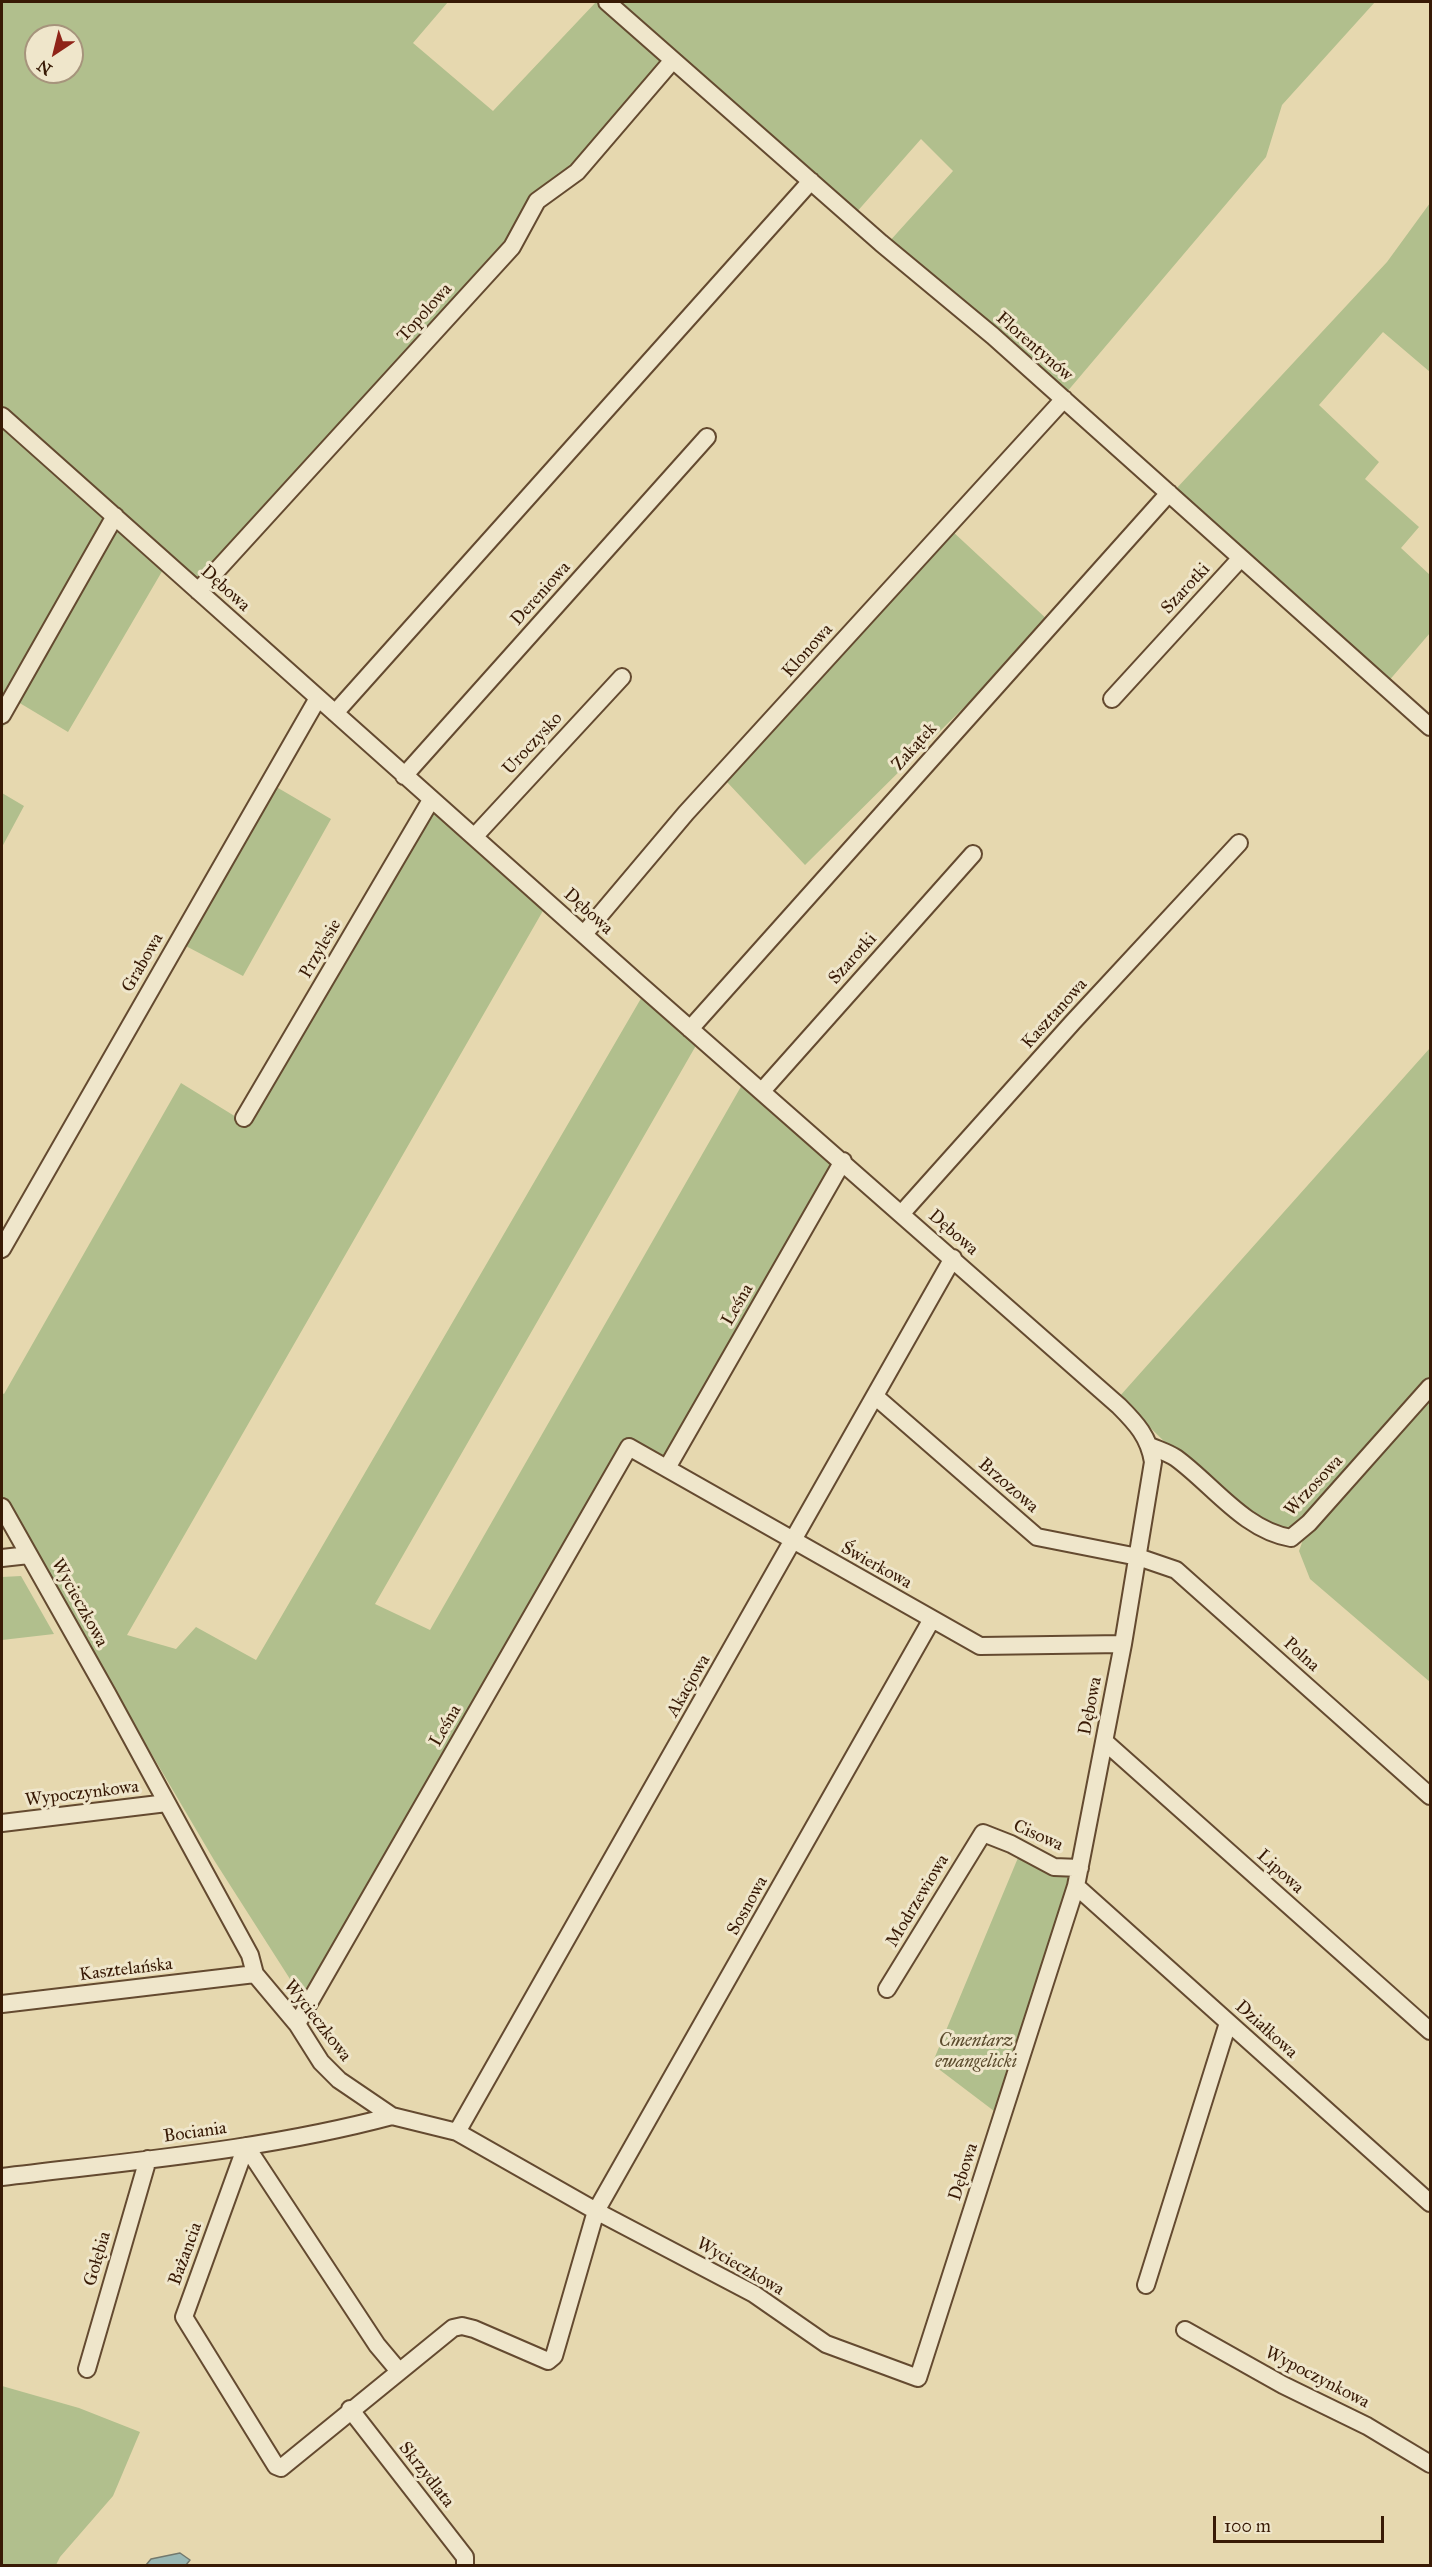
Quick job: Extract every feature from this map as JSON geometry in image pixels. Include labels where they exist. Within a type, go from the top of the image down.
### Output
[{"type":"street","name":"Florentynów","points":[[607,2],[1064,399],[1240,559],[1431,726]]},
{"type":"street","name":"Topolowa","points":[[198,591],[512,247],[537,201],[577,172],[673,60]]},
{"type":"street","points":[[334,713],[811,181]]},
{"type":"street","name":"Klonowa","points":[[584,934],[687,813],[1064,399]]},
{"type":"street","name":"Dębowa","points":[[2,416],[431,800],[1119,1406],[1141,1428],[1150,1446],[1153,1462],[1138,1557],[1076,1886],[918,2378]]},
{"type":"street","name":"Dereniowa","points":[[404,776],[707,437]]},
{"type":"street","name":"Zakątek","points":[[690,1029],[1169,493]]},
{"type":"street","points":[[2,715],[115,516]]},
{"type":"street","name":"Szarotki","points":[[1112,699],[1240,559]]},
{"type":"street","name":"Uroczysko","points":[[474,837],[622,677]]},
{"type":"street","name":"Grabowa","points":[[2,1248],[318,698]]},
{"type":"street","name":"Przylesie","points":[[244,1118],[431,800]]},
{"type":"street","name":"Kasztanowa","points":[[902,1214],[1073,1023],[1239,843]]},
{"type":"street","name":"Szarotki","points":[[762,1091],[973,854]]},
{"type":"street","name":"Leśna","points":[[668,1468],[843,1161]]},
{"type":"street","name":"Akacjowa","points":[[457,2132],[953,1258]]},
{"type":"street","name":"Wrzosowa","points":[[1150,1446],[1174,1457],[1231,1506],[1271,1534],[1291,1538],[1308,1523],[1431,1387]]},
{"type":"street","name":"Brzozowa","points":[[876,1397],[1037,1537],[1138,1557]]},
{"type":"street","name":"Leśna","points":[[297,2024],[629,1447]]},
{"type":"street","name":"Świerkowa","points":[[629,1447],[980,1646],[1123,1644]]},
{"type":"street","name":"Wycieczkowa","points":[[2,1507],[250,1955],[255,1974],[297,2024],[321,2062],[339,2080],[392,2115],[457,2132],[596,2211],[754,2294],[826,2344],[918,2378]]},
{"type":"street","points":[[2,1558],[29,1555]]},
{"type":"street","name":"Polna","points":[[1138,1557],[1176,1570],[1431,1796]]},
{"type":"street","name":"Sosnowa","points":[[596,2211],[932,1619]]},
{"type":"street","name":"Lipowa","points":[[1104,1741],[1431,2031]]},
{"type":"street","name":"Wypoczynkowa","points":[[2,1823],[167,1803]]},
{"type":"street","name":"Cisowa","points":[[983,1833],[1011,1844],[1054,1867],[1080,1868]]},
{"type":"street","name":"Modrzewiowa","points":[[887,1989],[983,1833]]},
{"type":"street","name":"Działkowa","points":[[1076,1886],[1431,2203]]},
{"type":"street","name":"Kasztelańska","points":[[2,2004],[255,1974]]},
{"type":"street","points":[[1146,2285],[1228,2023]]},
{"type":"street","name":"Bociania","points":[[2,2177],[246,2146],[333,2132],[392,2115]]},
{"type":"street","points":[[246,2146],[377,2345],[398,2370]]},
{"type":"street","name":"Bażancia","points":[[246,2146],[184,2318],[276,2466],[280,2468],[398,2370],[453,2328],[462,2326],[548,2361],[554,2356],[596,2211]]},
{"type":"street","name":"Gołębia","points":[[87,2369],[148,2159]]},
{"type":"street","name":"Wypoczynkowa","points":[[1185,2330],[1283,2385],[1367,2426],[1431,2464]]},
{"type":"street","name":"Skrzydlata","points":[[350,2409],[465,2558],[465,2565]]},
{"type":"green space","points":[[2,2],[448,2],[413,43],[493,111],[596,2],[600,2],[666,60],[507,245],[200,587],[164,568],[68,732],[18,702],[2,729]]},
{"type":"green space","points":[[615,2],[1375,2],[1282,105],[1266,157],[1066,393],[888,243],[953,171],[921,139],[855,214]]},
{"type":"green space","points":[[1430,203],[1430,372],[1383,332],[1319,405],[1379,462],[1365,479],[1419,527],[1401,548],[1430,575],[1430,633],[1387,683],[1175,490],[1387,262]]},
{"type":"green space","points":[[951,530],[1050,622],[805,865],[727,782]]},
{"type":"green space","points":[[273,785],[331,819],[243,976],[182,944]]},
{"type":"green space","points":[[2,793],[24,806],[2,847]]},
{"type":"green space","points":[[434,809],[544,909],[127,1635],[176,1649],[196,1627],[256,1660],[643,995],[698,1042],[375,1604],[430,1630],[743,1083],[830,1159],[831,1167],[664,1465],[628,1445],[304,2001],[214,1860],[2,1500],[2,1393],[4,1394],[181,1083],[241,1120]]},
{"type":"green space","points":[[1430,1048],[1430,1385],[1294,1530],[1272,1531],[1176,1453],[1119,1397]]},
{"type":"green space","points":[[1430,1393],[1430,1682],[1310,1579],[1299,1551],[1305,1534]]},
{"type":"green space","points":[[21,1576],[54,1634],[2,1640],[2,1577]]},
{"type":"green space","name":"Cmentarz ewangelicki","points":[[1020,1853],[1072,1872],[994,2111],[932,2064]]},
{"type":"green space","points":[[2,2386],[79,2408],[140,2432],[113,2496],[60,2557],[56,2565],[2,2565]]},
{"type":"water","points":[[180,2553],[190,2560],[186,2565],[146,2565],[151,2559]]}]
